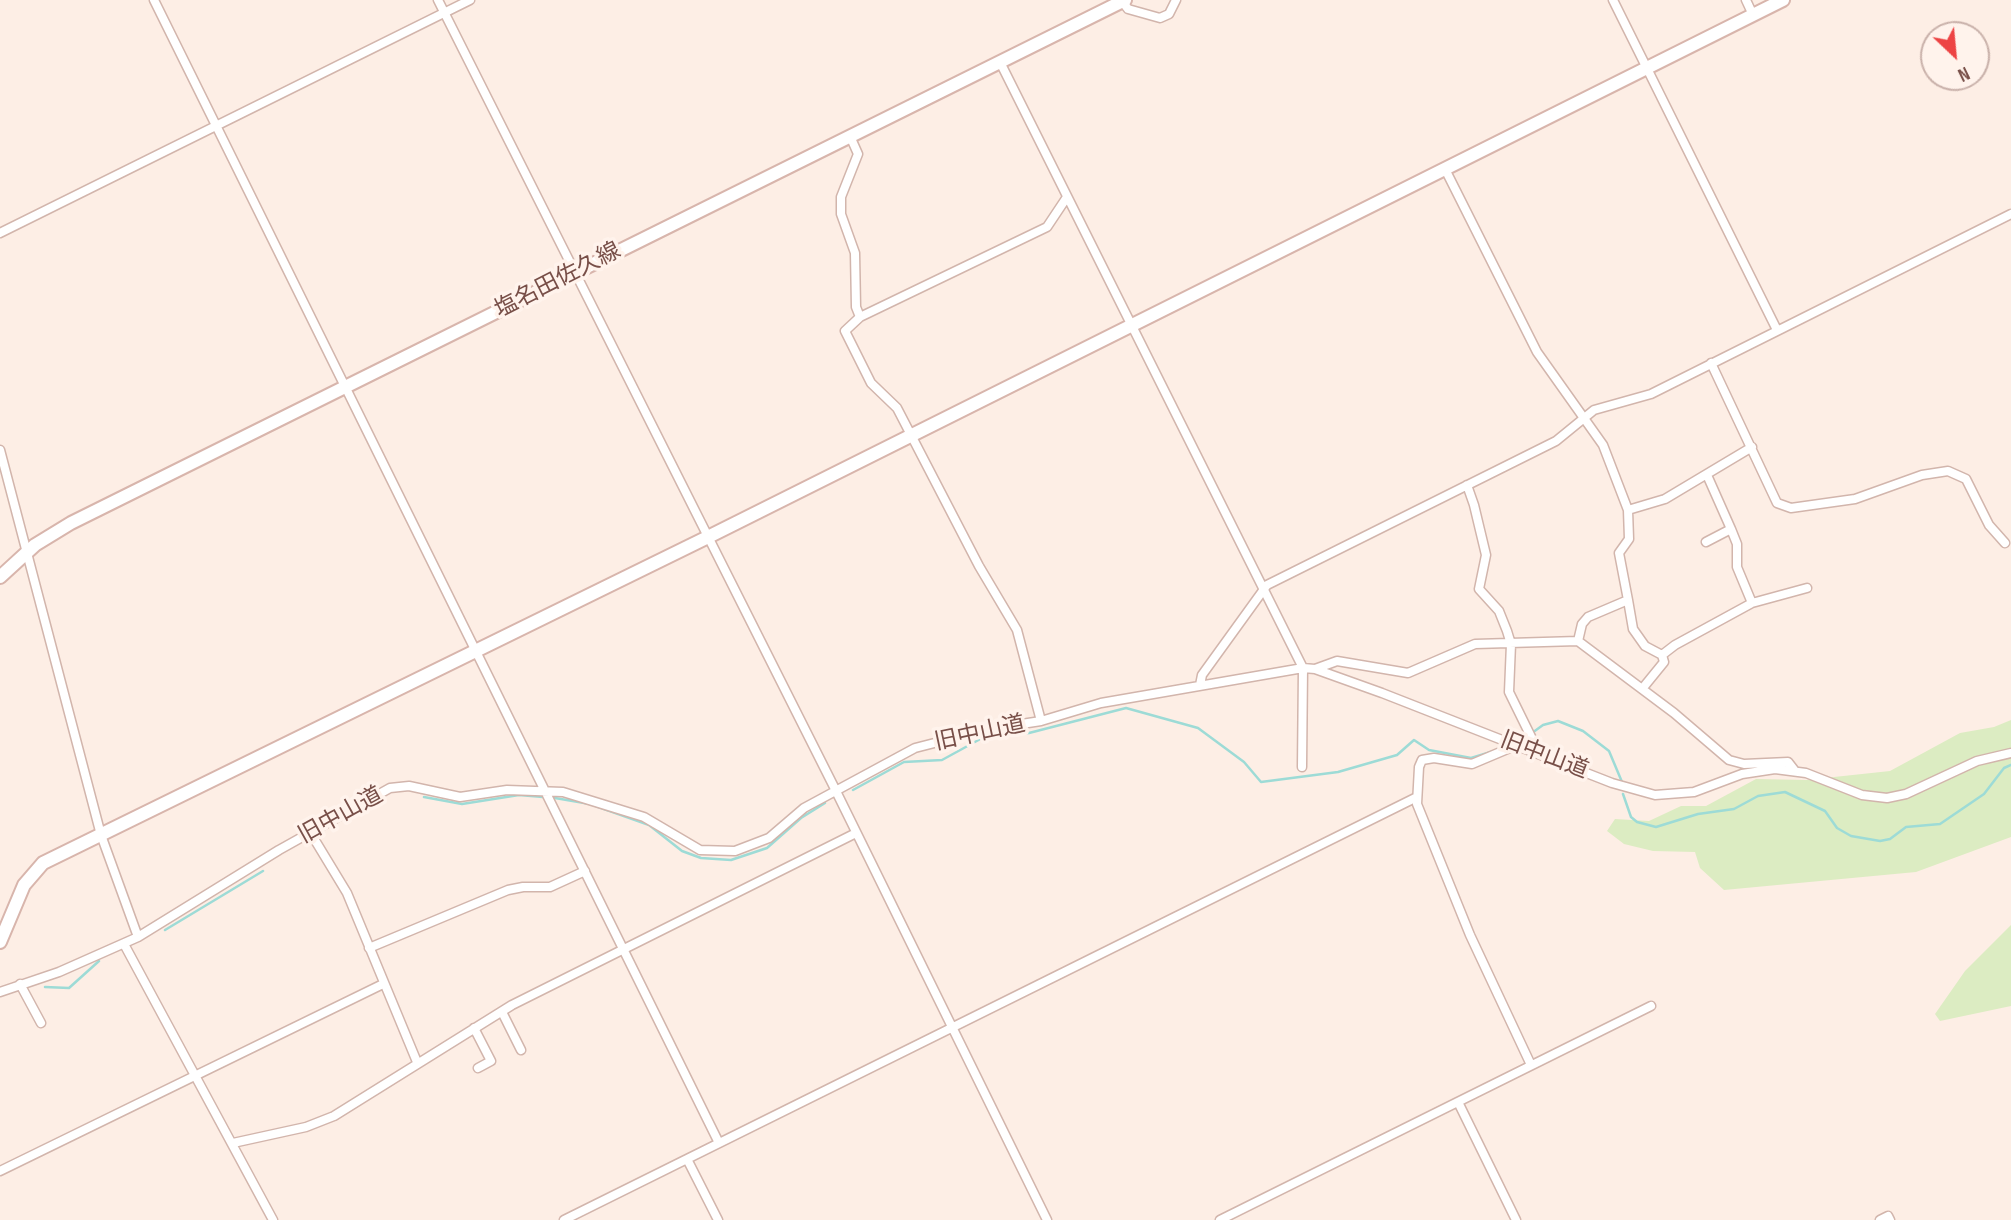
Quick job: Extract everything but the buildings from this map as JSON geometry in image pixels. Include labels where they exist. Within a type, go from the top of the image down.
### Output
[{"type":"street","points":[[154,0],[719,1143]]},
{"type":"street","points":[[438,0],[856,832],[1046,1220]]},
{"type":"street","points":[[0,233],[470,0]]},
{"type":"street","points":[[1124,1],[1128,9],[1160,18],[1168,14],[1176,0]]},
{"type":"street","points":[[1613,0],[1777,330]]},
{"type":"street","points":[[1746,0],[1754,15]]},
{"type":"street","points":[[0,942],[24,885],[43,863],[708,537],[1783,0]]},
{"type":"street","name":"塩名田佐久線","points":[[0,577],[25,553],[71,523],[1000,62],[1099,6],[1124,1]]},
{"type":"street","points":[[1000,62],[1303,668],[1302,767]]},
{"type":"street","points":[[850,136],[858,155],[841,197],[841,214],[855,253],[856,307],[860,317]]},
{"type":"street","points":[[1445,169],[1537,352],[1603,445],[1628,510],[1629,539],[1619,553],[1633,629],[1646,646],[1662,655],[1664,662],[1642,689]]},
{"type":"street","points":[[1041,721],[1017,631],[909,436],[897,408],[871,383],[847,335],[846,327],[860,317],[1047,227],[1067,197]]},
{"type":"street","points":[[1200,685],[1202,675],[1262,590],[1556,441],[1582,416],[1607,405],[1638,399],[2011,214]]},
{"type":"street","points":[[1711,363],[1777,503],[1791,508],[1855,499],[1941,470],[1956,472],[1966,479],[1989,525],[2005,543]]},
{"type":"street","points":[[1628,510],[1665,499],[1752,447]]},
{"type":"street","points":[[0,450],[25,553],[102,835],[119,891],[138,937]]},
{"type":"street","points":[[1706,475],[1738,544],[1737,567],[1752,603]]},
{"type":"street","points":[[1466,485],[1475,505],[1486,555],[1479,589],[1499,611],[1511,644],[1507,683],[1539,753]]},
{"type":"street","points":[[1706,542],[1731,529]]},
{"type":"street","points":[[1662,655],[1752,603],[1807,588]]},
{"type":"street","points":[[1578,641],[1582,624],[1588,617],[1628,600]]},
{"type":"street","points":[[1315,669],[1337,662],[1408,673],[1418,672],[1462,648],[1487,643],[1578,641],[1734,763],[1788,762],[1795,771]]},
{"type":"street","name":"旧中山道","points":[[0,992],[59,972],[138,937],[310,832],[390,788],[410,786],[471,797],[507,790],[545,790],[574,794],[644,817],[683,843],[708,852],[735,851],[761,843],[804,808],[915,748],[989,729],[1041,721],[1101,703],[1303,668],[1315,669],[1625,788],[1664,795],[1695,792],[1750,772],[1795,771],[1862,795],[1887,797],[1906,794],[1977,761],[2011,753]]},
{"type":"street","points":[[1517,745],[1472,764],[1433,758],[1422,760],[1417,797],[1418,810],[1470,935],[1531,1065]]},
{"type":"street","points":[[564,1220],[1417,797]]},
{"type":"street","points":[[310,832],[347,893],[417,1062]]},
{"type":"street","points":[[233,1143],[306,1127],[334,1116],[417,1062],[502,1012],[856,832]]},
{"type":"street","points":[[369,948],[509,890],[550,887],[584,871]]},
{"type":"street","points":[[124,944],[273,1220]]},
{"type":"street","points":[[20,984],[41,1023]]},
{"type":"street","points":[[0,1171],[383,984]]},
{"type":"street","points":[[1220,1220],[1651,1006]]},
{"type":"street","points":[[502,1012],[521,1051]]},
{"type":"street","points":[[474,1028],[491,1061],[478,1068]]},
{"type":"street","points":[[1458,1102],[1516,1220]]},
{"type":"street","points":[[687,1159],[718,1220]]},
{"type":"street","points":[[1880,1220],[1888,1216],[1890,1220]]},
{"type":"green space","points":[[2011,720],[2011,837],[1916,872],[1724,890],[1700,868],[1695,852],[1653,851],[1624,844],[1607,831],[1615,819],[1649,821],[1681,806],[1706,806],[1756,779],[1806,780],[1890,771],[1960,733],[1994,727]]},
{"type":"green space","points":[[2011,925],[2011,1006],[1940,1021],[1935,1014],[1965,971]]},
{"type":"waterway","points":[[853,790],[904,762],[942,760],[984,737],[1029,733],[1126,708],[1198,728],[1244,762],[1261,782],[1338,772],[1397,755],[1414,740],[1429,750],[1471,758],[1494,751]]},
{"type":"waterway","points":[[1532,733],[1543,725],[1558,721],[1583,731],[1609,751],[1622,782]]},
{"type":"waterway","points":[[1520,741],[1527,737]]},
{"type":"waterway","points":[[1623,794],[1631,817],[1637,822],[1656,827],[1698,814],[1734,809],[1758,796],[1785,792],[1825,811],[1837,828],[1851,836],[1880,841],[1890,839],[1906,827],[1940,824],[1984,794],[2004,768],[2011,765]]},
{"type":"waterway","points":[[424,797],[462,804],[519,795],[543,797]]},
{"type":"waterway","points":[[555,798],[590,804],[649,825],[682,851],[701,858],[731,860],[767,848],[801,818],[825,803]]},
{"type":"waterway","points":[[165,930],[263,871]]},
{"type":"waterway","points":[[45,987],[69,988],[99,961]]}]
